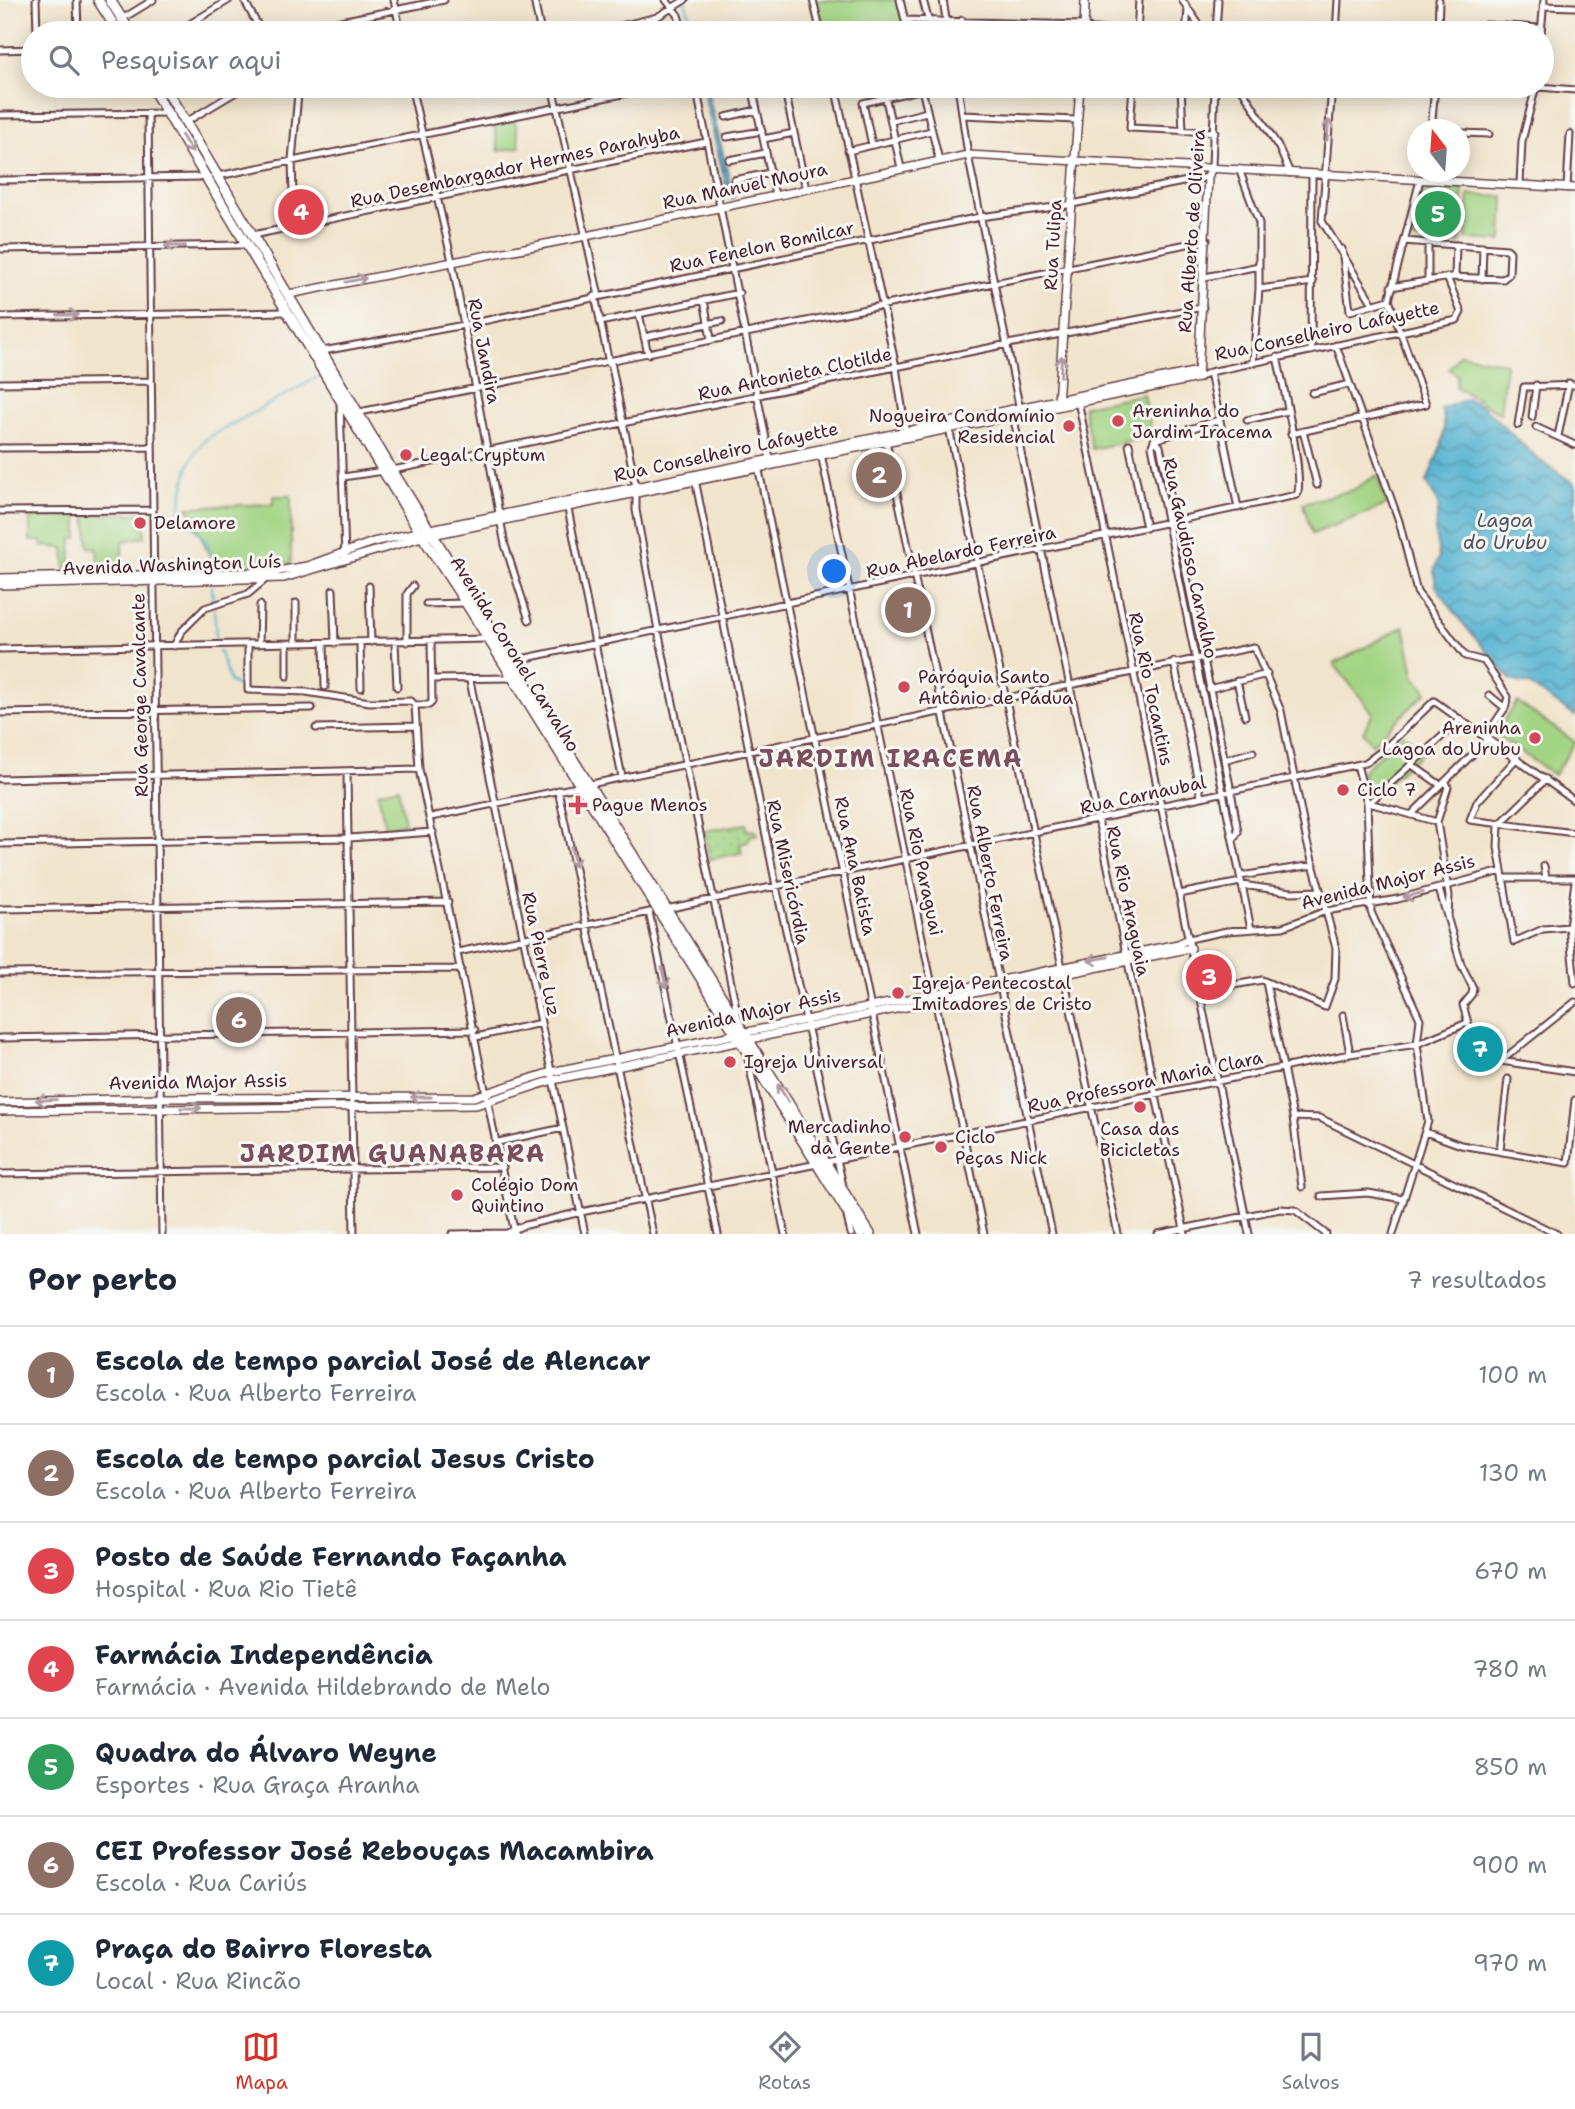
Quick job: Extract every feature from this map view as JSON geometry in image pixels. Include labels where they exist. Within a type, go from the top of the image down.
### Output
[{"type":"main road","points":[[98,0],[111,21]]},
{"type":"main road","points":[[110,0],[122,19]]},
{"type":"main road","name":"Avenida Coronel Carvalho","points":[[159,98],[289,294],[292,310]]},
{"type":"main road","name":"Avenida Coronel Carvalho","points":[[172,98],[213,177]]},
{"type":"main road","name":"Avenida Coronel Carvalho","points":[[251,237],[337,384],[360,412],[421,534],[583,785]]},
{"type":"main road","name":"Avenida Coronel Carvalho","points":[[337,384],[340,399],[431,532],[513,661],[657,910],[741,1033],[822,1163],[861,1234]]},
{"type":"main road","name":"Avenida Coronel Carvalho","points":[[741,1033],[747,1056],[844,1192],[870,1234]]},
{"type":"street","points":[[36,0],[37,21]]},
{"type":"street","points":[[77,0],[78,21]]},
{"type":"street","points":[[122,19],[153,0]]},
{"type":"street","points":[[194,21],[229,0]]},
{"type":"street","points":[[244,0],[256,21]]},
{"type":"street","points":[[394,0],[398,21]]},
{"type":"street","points":[[341,21],[444,0]]},
{"type":"street","points":[[534,0],[538,21]]},
{"type":"street","points":[[666,0],[678,21]]},
{"type":"street","points":[[644,21],[657,18],[684,0]]},
{"type":"street","points":[[813,0],[819,21]]},
{"type":"street","points":[[900,0],[905,20],[987,21]]},
{"type":"street","points":[[923,0],[928,19]]},
{"type":"street","points":[[943,0],[946,19]]},
{"type":"street","points":[[1085,21],[1086,0]]},
{"type":"street","points":[[1138,21],[1139,0]]},
{"type":"street","points":[[1182,0],[1196,21]]},
{"type":"street","points":[[1217,21],[1218,0]]},
{"type":"street","points":[[1337,21],[1338,0]]},
{"type":"street","points":[[1438,21],[1439,0]]},
{"type":"street","points":[[1542,21],[1543,3],[1575,7]]},
{"type":"street","points":[[1187,21],[1188,9]]},
{"type":"street","points":[[0,50],[21,49]]},
{"type":"street","points":[[1554,88],[1575,90]]},
{"type":"street","points":[[186,122],[226,98]]},
{"type":"street","points":[[294,226],[292,160],[298,98]]},
{"type":"street","name":"Rua Jandira","points":[[414,98],[452,261],[505,545],[529,620]]},
{"type":"street","points":[[554,98],[586,236],[600,322],[624,423],[658,631],[741,1033]]},
{"type":"street","points":[[0,180],[213,177],[601,98]]},
{"type":"street","points":[[698,98],[770,458]]},
{"type":"street","points":[[754,98],[775,195]]},
{"type":"street","points":[[787,98],[806,189]]},
{"type":"street","points":[[837,98],[896,368],[906,433]]},
{"type":"street","points":[[872,145],[863,103],[885,98],[901,168]]},
{"type":"street","points":[[924,98],[939,160]]},
{"type":"street","name":"Rua Rio Araguaia","points":[[960,98],[980,217],[1008,344],[1040,550],[1184,1231]]},
{"type":"street","name":"Rua Tulipa","points":[[1058,402],[1079,98]]},
{"type":"street","points":[[1132,98],[1129,128],[1215,132]]},
{"type":"street","points":[[1182,98],[1183,131]]},
{"type":"street","name":"Rua Alberto de Oliveira","points":[[1203,373],[1208,177],[1212,167],[1215,98]]},
{"type":"street","points":[[1248,98],[1279,148],[1290,173]]},
{"type":"street","points":[[1331,98],[1322,222],[1342,249],[1373,304]]},
{"type":"street","points":[[1432,119],[1434,98]]},
{"type":"street","points":[[1520,184],[1522,141],[1533,98]]},
{"type":"street","points":[[726,117],[757,110]]},
{"type":"street","points":[[891,121],[927,112]]},
{"type":"street","name":"Rua George Cavalcante","points":[[148,113],[162,1234]]},
{"type":"street","points":[[0,115],[168,113]]},
{"type":"street","points":[[963,115],[1076,120]]},
{"type":"street","points":[[727,137],[762,131]]},
{"type":"street","points":[[848,150],[932,131]]},
{"type":"street","points":[[763,139],[794,133]]},
{"type":"street","points":[[1470,133],[1489,134]]},
{"type":"street","points":[[1570,134],[1571,188]]},
{"type":"street","name":"Rua Desembargador Hermes Parahyba","points":[[0,249],[244,245],[251,237],[294,226],[706,142]]},
{"type":"street","points":[[729,160],[766,153]]},
{"type":"street","name":"Rua Manuel Moura","points":[[289,294],[586,236],[968,155],[1407,179]]},
{"type":"street","points":[[1240,169],[1248,200],[1258,216],[1259,289],[1253,362]]},
{"type":"street","points":[[734,180],[770,173]]},
{"type":"street","points":[[1311,351],[1312,174]]},
{"type":"street","name":"Rua Fenelon Bomilcar","points":[[321,354],[868,239],[1208,177]]},
{"type":"street","points":[[1291,434],[1426,404],[1389,300],[1423,182]]},
{"type":"street","name":"Rua Manuel Moura","points":[[1470,182],[1571,188]]},
{"type":"street","points":[[1313,222],[1322,222]]},
{"type":"street","points":[[360,412],[610,363],[746,331],[1207,240]]},
{"type":"street","points":[[1391,287],[1451,277],[1505,279],[1509,274],[1509,250],[1404,241]]},
{"type":"street","points":[[1428,243],[1428,279]]},
{"type":"street","points":[[1451,277],[1456,244]]},
{"type":"street","points":[[1482,279],[1483,246]]},
{"type":"street","points":[[1342,249],[1348,309],[1353,312],[1389,300]]},
{"type":"street","points":[[1205,277],[1259,267]]},
{"type":"street","name":"Rua Conselheiro Lafayette","points":[[758,465],[770,458],[1078,399],[1457,320],[1461,312],[1451,277]]},
{"type":"street","points":[[1259,289],[1313,282]]},
{"type":"street","points":[[600,322],[739,293]]},
{"type":"street","points":[[704,300],[711,339]]},
{"type":"street","name":"Rua Antonieta Clotilde","points":[[343,477],[388,471],[758,394],[1203,307]]},
{"type":"street","points":[[0,317],[292,310]]},
{"type":"street","points":[[639,314],[648,354]]},
{"type":"street","points":[[644,337],[722,321]]},
{"type":"street","points":[[1336,345],[1410,558],[1418,592],[1465,656],[1484,661],[1508,697],[1505,708],[1487,737],[1411,815]]},
{"type":"street","points":[[1277,357],[1296,460],[1310,456]]},
{"type":"street","points":[[1203,373],[1219,420],[1238,508]]},
{"type":"street","points":[[0,383],[150,381]]},
{"type":"street","points":[[1311,393],[1350,384]]},
{"type":"street","points":[[1518,425],[1522,388],[1572,384],[1558,436]]},
{"type":"street","points":[[1532,418],[1536,385]]},
{"type":"street","points":[[340,399],[345,556]]},
{"type":"street","name":"Rua Rio Tocantins","points":[[1078,399],[1249,1234]]},
{"type":"street","name":"Rua Conselheiro Lafayette","points":[[906,433],[949,428],[1017,411]]},
{"type":"street","points":[[1247,420],[1287,411]]},
{"type":"street","name":"Rua Gaudioso Carvalho","points":[[1219,420],[1154,440],[1160,446],[1199,657],[1238,832],[1233,840],[1251,929]]},
{"type":"street","points":[[1536,427],[1575,445]]},
{"type":"street","points":[[949,428],[1118,1234]]},
{"type":"street","points":[[1303,431],[1317,485]]},
{"type":"street","name":"Rua Conselheiro Lafayette","points":[[421,534],[568,504],[636,486],[821,454],[886,437]]},
{"type":"street","name":"Rua Alberto Ferreira","points":[[886,437],[1052,1234]]},
{"type":"street","points":[[1129,444],[1146,528]]},
{"type":"street","points":[[0,448],[151,447]]},
{"type":"street","name":"Rua Rio Paraguai","points":[[821,454],[984,1234]]},
{"type":"street","name":"Rua Abelardo Ferreira","points":[[513,661],[1291,496],[1299,492],[1296,460]]},
{"type":"street","name":"Rua Ana Batista","points":[[758,465],[918,1234]]},
{"type":"street","name":"Rua Conselheiro Lafayette","points":[[568,504],[636,496],[694,478]]},
{"type":"street","name":"Rua Misericórdia","points":[[694,478],[776,886],[844,1192]]},
{"type":"street","points":[[568,504],[622,777]]},
{"type":"street","points":[[0,511],[152,510]]},
{"type":"street","name":"Avenida Washington Luís","points":[[210,579],[293,569],[421,534]]},
{"type":"street","name":"Avenida Washington Luís","points":[[0,578],[31,581],[266,579],[307,572],[345,556]]},
{"type":"street","points":[[174,646],[181,632],[214,605],[248,594],[266,579]]},
{"type":"street","name":"Avenida Washington Luís","points":[[0,585],[31,581]]},
{"type":"street","points":[[369,586],[371,642]]},
{"type":"street","points":[[407,642],[407,594],[413,586]]},
{"type":"street","points":[[333,590],[335,643]]},
{"type":"street","points":[[296,603],[296,643]]},
{"type":"street","points":[[426,604],[466,603]]},
{"type":"street","points":[[259,644],[260,605]]},
{"type":"street","points":[[0,649],[487,639]]},
{"type":"street","points":[[415,705],[432,702],[431,641]]},
{"type":"street","points":[[395,642],[397,687]]},
{"type":"street","points":[[324,643],[325,687]]},
{"type":"street","points":[[360,643],[362,688]]},
{"type":"street","points":[[248,644],[248,690],[306,692],[370,702],[411,701],[415,705],[419,769],[515,1232]]},
{"type":"street","points":[[287,644],[287,676]]},
{"type":"street","points":[[431,817],[1254,647],[1281,711],[1293,778],[1337,959],[1335,979],[1326,1007],[1257,980],[1199,991]]},
{"type":"street","name":"Rua Gaudioso Carvalho","points":[[1199,657],[1209,688],[1224,760],[1227,792]]},
{"type":"street","points":[[1174,662],[1200,797]]},
{"type":"street","points":[[1209,688],[1266,674]]},
{"type":"street","points":[[432,679],[470,681],[512,678]]},
{"type":"street","name":"Rua Pierre Luz","points":[[470,681],[585,1234]]},
{"type":"street","points":[[1237,681],[1245,716]]},
{"type":"street","points":[[1489,695],[1505,708]]},
{"type":"street","name":"Rua Carnaubal","points":[[458,952],[1357,765],[1377,755],[1434,701],[1575,801]]},
{"type":"street","points":[[0,713],[312,708]]},
{"type":"street","points":[[1368,802],[1461,719]]},
{"type":"street","points":[[316,728],[416,726]]},
{"type":"street","points":[[1224,760],[1253,752]]},
{"type":"street","points":[[1517,758],[1477,802],[1470,817],[1471,822],[1575,833]]},
{"type":"street","points":[[1357,765],[1368,802],[1369,903],[1375,922],[1420,1019],[1417,1044],[1427,1107],[1425,1132],[1393,1234]]},
{"type":"street","points":[[1412,765],[1448,787],[1437,822],[1448,887],[1448,915]]},
{"type":"street","points":[[0,779],[419,769]]},
{"type":"street","points":[[346,772],[354,1234]]},
{"type":"street","points":[[1546,779],[1499,825],[1497,837],[1514,942],[1543,929],[1569,926]]},
{"type":"street","points":[[558,790],[653,1234]]},
{"type":"street","points":[[1368,802],[1437,822]]},
{"type":"street","points":[[0,844],[349,838],[433,832]]},
{"type":"street","points":[[1179,894],[1314,865]]},
{"type":"street","points":[[1544,866],[1546,878]]},
{"type":"street","name":"Avenida Major Assis","points":[[0,1111],[477,1105],[487,1098],[552,1076],[741,1033],[934,996],[997,979],[1189,939],[1283,927],[1326,911],[1448,887],[1467,878],[1503,875],[1575,882]]},
{"type":"street","points":[[1241,881],[1291,892],[1320,891]]},
{"type":"street","points":[[1575,882],[1569,926],[1575,983]]},
{"type":"street","points":[[1439,889],[1461,964],[1473,988],[1472,994],[1463,1005],[1479,1063],[1484,1068],[1501,1060],[1575,1002]]},
{"type":"street","points":[[0,909],[448,902]]},
{"type":"street","points":[[657,910],[679,1049],[718,1234]]},
{"type":"street","name":"Avenida Major Assis","points":[[934,996],[999,989],[1191,948]]},
{"type":"street","points":[[0,973],[461,969]]},
{"type":"street","points":[[1266,982],[1293,1117],[1302,1186]]},
{"type":"street","points":[[1343,1015],[1350,1054]]},
{"type":"street","points":[[0,1038],[475,1034],[541,1023]]},
{"type":"street","points":[[1468,1024],[1479,1034],[1494,1064]]},
{"type":"street","name":"Rua Professora Maria Clara","points":[[452,1234],[515,1232],[581,1212],[1350,1054],[1417,1044],[1468,1024]]},
{"type":"street","points":[[747,1056],[785,1234]]},
{"type":"street","points":[[1501,1060],[1575,1072]]},
{"type":"street","points":[[1500,1150],[1508,1079]]},
{"type":"street","name":"Avenida Major Assis","points":[[0,1102],[353,1096],[487,1098]]},
{"type":"street","points":[[256,1097],[256,1107]]},
{"type":"street","points":[[68,1100],[68,1111]]},
{"type":"street","points":[[1425,1132],[1453,1143],[1571,1159],[1575,1100]]},
{"type":"street","points":[[1293,1117],[1314,1116],[1557,1234]]},
{"type":"street","points":[[498,1142],[563,1128]]},
{"type":"street","points":[[0,1174],[503,1167]]},
{"type":"street","points":[[1321,1196],[1368,1193],[1403,1199]]},
{"type":"street","points":[[1158,1234],[1289,1209],[1303,1215],[1317,1231],[1326,1234]]},
{"type":"street","points":[[846,1211],[851,1234]]},
{"type":"green space","points":[[816,0],[897,0],[903,21],[822,21]]},
{"type":"green space","points":[[515,121],[520,147],[499,151],[494,125]]},
{"type":"green space","points":[[1422,187],[1463,188],[1461,243],[1408,239]]},
{"type":"green space","points":[[1469,195],[1504,197],[1502,241],[1466,239]]},
{"type":"green space","points":[[1460,354],[1506,363],[1500,413],[1456,387],[1457,375],[1449,369]]},
{"type":"green space","name":"Areninha do Jardim Iracema","points":[[1144,394],[1152,436],[1092,449],[1083,406]]},
{"type":"green space","points":[[1377,475],[1387,505],[1312,534],[1303,503],[1353,490]]},
{"type":"green space","points":[[273,496],[291,496],[291,563],[215,568],[188,507],[273,504]]},
{"type":"green space","points":[[143,513],[145,537],[123,541],[120,571],[99,571],[97,548],[89,547],[86,515]]},
{"type":"green space","points":[[78,515],[78,538],[72,539],[70,571],[66,572],[64,548],[42,546],[41,541],[30,541],[30,517]]},
{"type":"green space","points":[[1404,626],[1415,678],[1427,692],[1372,744],[1363,732],[1373,713],[1334,664]]},
{"type":"green space","name":"Areninha Lagoa do Urubu","points":[[1517,702],[1575,742],[1554,775],[1495,734]]},
{"type":"green space","points":[[1403,734],[1425,750],[1370,798],[1362,771]]},
{"type":"green space","points":[[398,787],[405,823],[385,828],[378,792]]},
{"type":"green space","points":[[746,824],[748,831],[755,830],[757,834],[750,836],[748,842],[740,844],[742,853],[710,859],[704,831]]},
{"type":"water","points":[[705,98],[709,98],[734,198],[729,198]]},
{"type":"water","name":"Lagoa do Urubu","points":[[1467,399],[1483,406],[1535,457],[1575,484],[1575,716],[1528,684],[1511,680],[1460,620],[1436,586],[1434,571],[1439,557],[1435,530],[1439,506],[1427,482],[1443,437],[1444,418],[1441,409]]},
{"type":"waterway","points":[[685,1],[691,21]]},
{"type":"waterway","points":[[212,564],[208,544],[180,510],[185,479],[195,452],[209,437],[318,377]]},
{"type":"waterway","points":[[212,586],[213,603]]},
{"type":"waterway","points":[[214,609],[216,639]]},
{"type":"waterway","points":[[219,650],[230,682],[245,690]]},
{"type":"place","name":"Farmácia Independência","points":[[301,212]]},
{"type":"place","name":"Quadra do Álvaro Weyne","points":[[1438,214]]},
{"type":"place","name":"Areninha do Jardim Iracema","points":[[1118,421]]},
{"type":"place","name":"Nogueira Condomínio Residencial","points":[[1069,426]]},
{"type":"place","name":"Legal Cryptum","points":[[406,455]]},
{"type":"place","name":"Escola de tempo parcial Jesus Cristo","points":[[879,475]]},
{"type":"place","name":"Delamore","points":[[140,523]]},
{"type":"place","name":"Escola de tempo parcial José de Alencar","points":[[908,610]]},
{"type":"place","name":"Paróquia Santo Antônio de Pádua","points":[[904,687]]},
{"type":"place","name":"Areninha Lagoa do Urubu","points":[[1535,738]]},
{"type":"place","name":"Ciclo 7","points":[[1343,790]]},
{"type":"place","name":"Pague Menos","points":[[578,805]]},
{"type":"place","name":"Posto de Saúde Fernando Façanha","points":[[1209,977]]},
{"type":"place","name":"Igreja Pentecostal Imitadores de Cristo","points":[[898,993]]},
{"type":"place","name":"CEI Professor José Rebouças Macambira","points":[[239,1020]]},
{"type":"place","name":"Praça do Bairro Floresta","points":[[1480,1049]]},
{"type":"place","name":"Igreja Universal","points":[[730,1062]]},
{"type":"place","name":"Casa das Bicicletas","points":[[1140,1107]]},
{"type":"place","name":"Mercadinho da Gente","points":[[905,1137]]},
{"type":"place","name":"Ciclo Peças Nick","points":[[941,1147]]},
{"type":"place","name":"Colégio Dom Quintino","points":[[457,1195]]},
{"type":"district","name":"JARDIM IRACEMA","points":[[891,759]]},
{"type":"district","name":"JARDIM GUANABARA","points":[[393,1154]]}]
